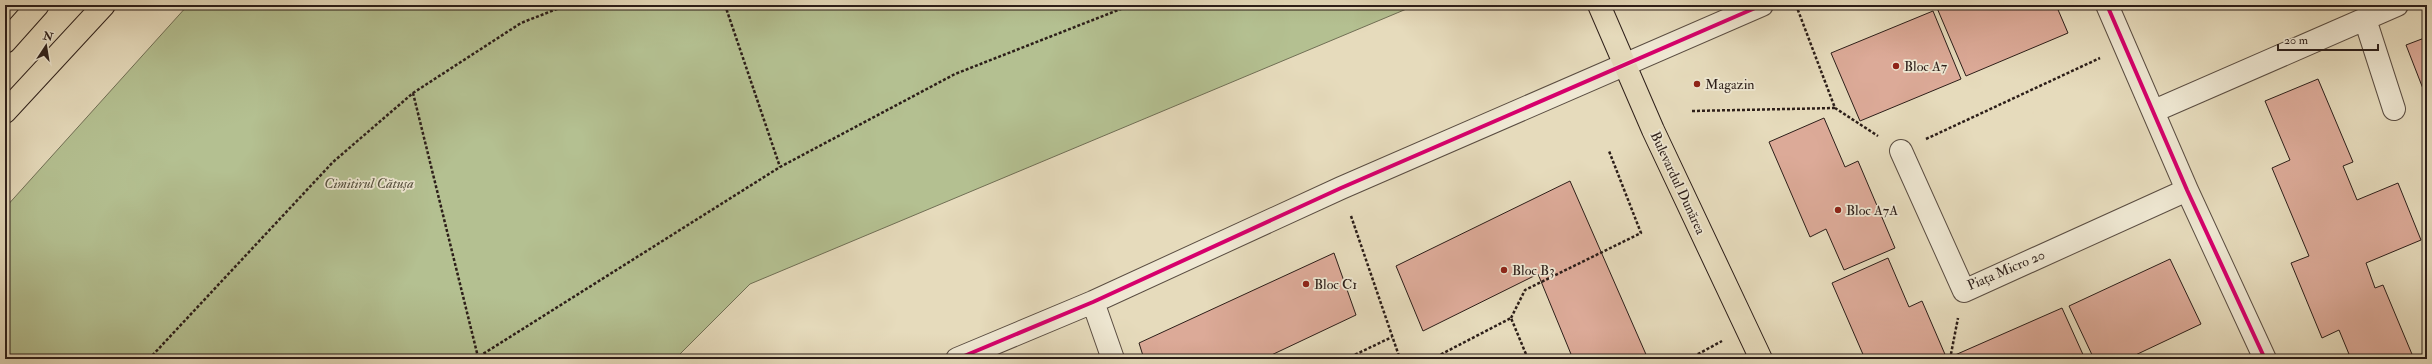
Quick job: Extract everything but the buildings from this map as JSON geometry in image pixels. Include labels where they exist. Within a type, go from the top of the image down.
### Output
[{"type":"main road","points":[[5,42],[38,5]]},
{"type":"main road","points":[[5,112],[104,5]]},
{"type":"main road","name":"Bulevardul Dunărea","points":[[1599,5],[1653,130],[1761,359]]},
{"type":"street","points":[[957,359],[1093,302],[1341,188],[1762,5]]},
{"type":"street","points":[[2107,5],[2187,190],[2264,359]]},
{"type":"street","points":[[2154,111],[2397,5]]},
{"type":"street","points":[[2365,19],[2394,109]]},
{"type":"street","name":"Piața Micro 20","points":[[1901,151],[1964,291],[2187,190]]},
{"type":"street","points":[[1093,302],[1113,359]]},
{"type":"path","points":[[149,359],[333,162],[413,93],[521,23],[567,5]]},
{"type":"path","points":[[725,5],[780,167]]},
{"type":"path","points":[[413,93],[476,358],[780,167],[955,74],[1131,5]]},
{"type":"path","points":[[1796,5],[1835,108]]},
{"type":"path","points":[[1692,111],[1835,108],[1901,151],[2125,47]]},
{"type":"path","points":[[1432,359],[1511,318],[1525,290],[1641,233],[1609,151]]},
{"type":"path","points":[[1341,188],[1400,359]]},
{"type":"path","points":[[1950,359],[1964,291]]},
{"type":"path","points":[[1511,318],[1528,359]]},
{"type":"path","points":[[1689,359],[1747,328]]},
{"type":"path","points":[[1346,359],[1392,337]]},
{"type":"green space","name":"Cimitirul Cătușa","points":[[188,5],[1416,5],[750,284],[675,359],[5,359],[5,208]]},
{"type":"cycle path","points":[[957,359],[1093,302],[1341,188],[1762,5]]},
{"type":"cycle path","points":[[2107,5],[2187,190],[2265,359]]},
{"type":"place","name":"Bloc A7","points":[[1896,66]]},
{"type":"place","name":"Magazin","points":[[1697,84]]},
{"type":"place","name":"Bloc A7A","points":[[1838,210]]},
{"type":"place","name":"Bloc B3","points":[[1504,270]]},
{"type":"place","name":"Bloc C1","points":[[1306,284]]}]
